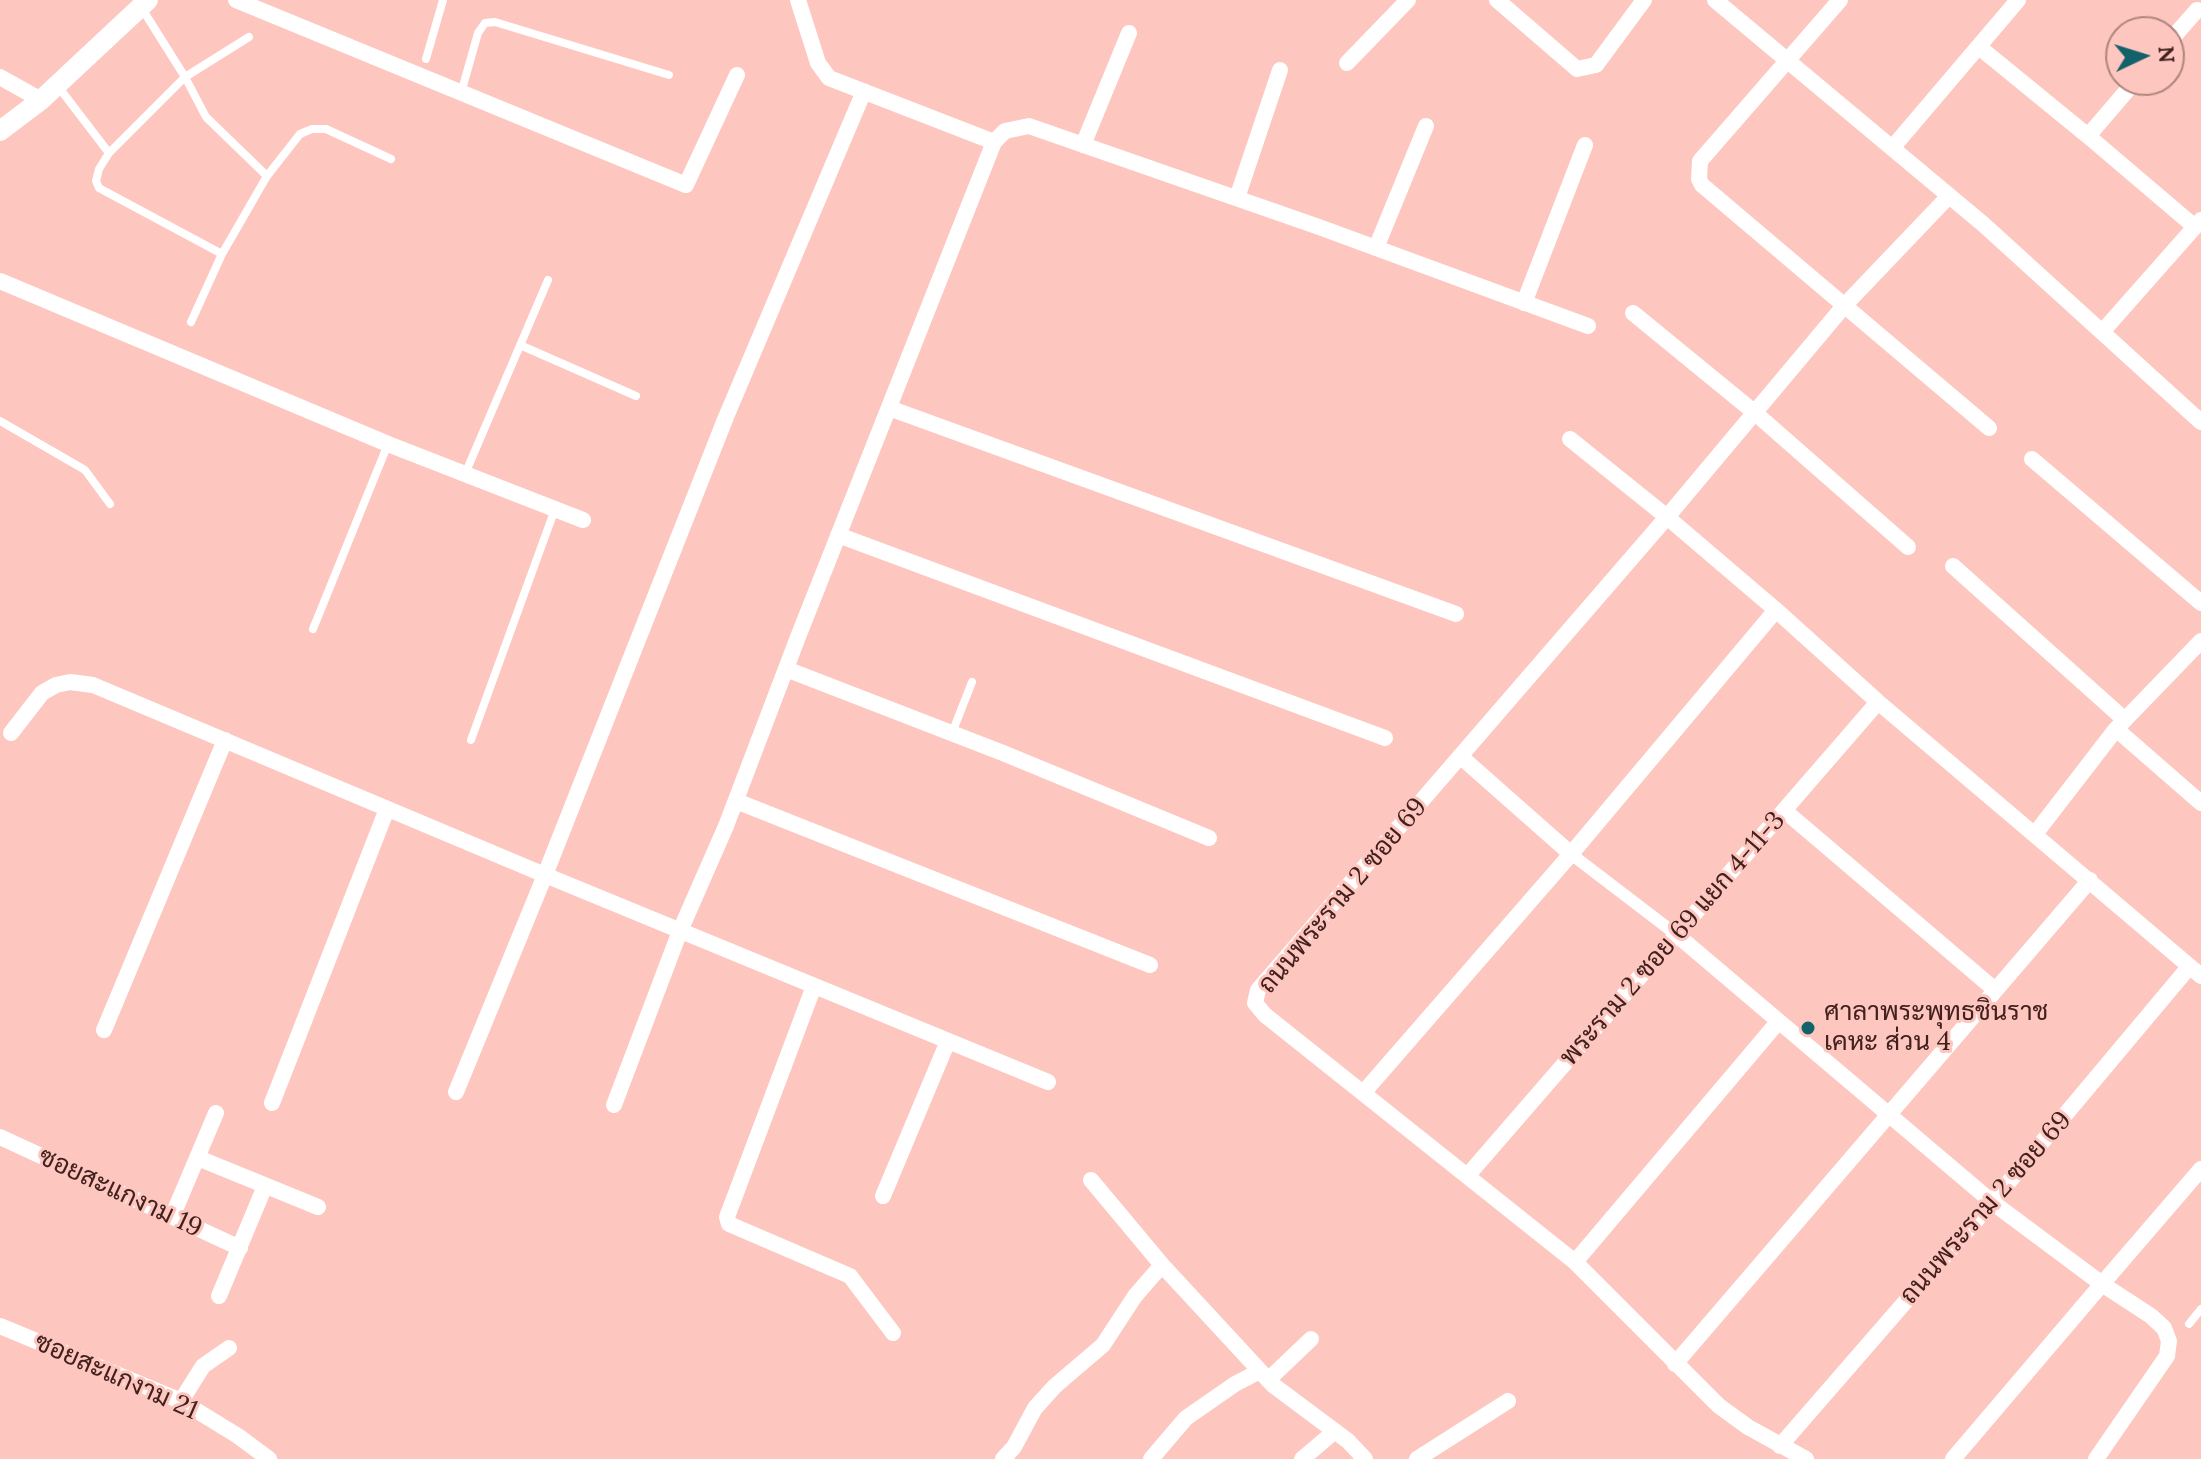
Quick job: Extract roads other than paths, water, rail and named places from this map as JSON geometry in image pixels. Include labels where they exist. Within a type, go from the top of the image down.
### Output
[{"type":"street","points":[[236,0],[686,185],[737,75]]},
{"type":"street","points":[[798,0],[818,63],[829,78],[994,142]]},
{"type":"street","points":[[1347,63],[1408,0]]},
{"type":"street","points":[[1497,0],[1577,69],[1596,65],[1644,0]]},
{"type":"street","points":[[1715,0],[1789,59],[2049,282],[2200,420]]},
{"type":"street","points":[[1840,0],[1700,161],[1699,179],[1702,185],[1989,428]]},
{"type":"street","points":[[1893,147],[2018,0]]},
{"type":"street","points":[[0,131],[41,100],[144,3]]},
{"type":"street","points":[[1083,145],[1129,33]]},
{"type":"street","points":[[1979,47],[2198,223],[2102,332]]},
{"type":"street","points":[[1237,198],[1280,70]]},
{"type":"street","points":[[0,77],[41,100]]},
{"type":"street","points":[[456,1092],[726,417],[864,91]]},
{"type":"street","points":[[2088,136],[2122,96]]},
{"type":"street","points":[[614,1105],[680,931],[736,801],[994,142],[1005,131],[1029,126],[1588,326]]},
{"type":"street","points":[[1376,248],[1426,126]]},
{"type":"street","points":[[1524,303],[1585,145]]},
{"type":"street","points":[[1570,439],[1667,517],[1844,306],[1948,197]]},
{"type":"street","points":[[1,283],[388,444],[583,520]]},
{"type":"street","points":[[1633,313],[1754,412],[1908,547]]},
{"type":"street","points":[[889,408],[1456,614]]},
{"type":"street","points":[[2032,459],[2201,603]]},
{"type":"street","name":"ถนนพระราม 2 ซอย 69","points":[[1780,1446],[2195,972],[1878,702],[1667,517],[1258,990],[1255,1003],[1265,1015],[1575,1262],[1719,1406],[1780,1446],[1806,1459]]},
{"type":"street","points":[[838,535],[1385,738]]},
{"type":"street","points":[[1953,566],[2201,803]]},
{"type":"street","points":[[1364,1092],[1571,854],[1776,610]]},
{"type":"street","points":[[2035,834],[2121,724],[2201,641]]},
{"type":"street","points":[[786,669],[1209,838]]},
{"type":"street","points":[[11,733],[42,693],[70,682],[93,685],[1048,1082]]},
{"type":"street","name":"พระราม 2 ซอย 69 แยก 4-11-3","points":[[1468,1175],[1878,702]]},
{"type":"street","points":[[104,1030],[225,740]]},
{"type":"street","points":[[1460,756],[1571,854],[1677,935],[1992,1202],[2164,1328],[2169,1341],[2167,1356],[2096,1459]]},
{"type":"street","points":[[736,801],[1150,965]]},
{"type":"street","points":[[272,1103],[387,809]]},
{"type":"street","points":[[1785,811],[1994,989]]},
{"type":"street","points":[[1675,1364],[2090,880]]},
{"type":"street","points":[[814,986],[727,1217],[729,1224],[850,1276],[893,1333]]},
{"type":"street","points":[[1575,1262],[1778,1022]]},
{"type":"street","points":[[883,1196],[948,1041]]},
{"type":"street","points":[[172,1217],[216,1113]]},
{"type":"street","name":"ซอยสะแกงาม 19","points":[[0,1137],[240,1248]]},
{"type":"street","points":[[198,1158],[318,1207]]},
{"type":"street","points":[[1953,1459],[2201,1169]]},
{"type":"street","points":[[1091,1180],[1162,1265],[1264,1376],[1335,1431],[1365,1459]]},
{"type":"street","points":[[219,1296],[265,1186]]},
{"type":"street","points":[[1003,1459],[1014,1447],[1035,1408],[1055,1386],[1103,1345],[1135,1296],[1162,1265]]},
{"type":"street","name":"ซอยสะแกงาม 21","points":[[0,1326],[181,1401],[269,1459]]},
{"type":"street","points":[[1151,1459],[1186,1418],[1235,1384],[1264,1376],[1311,1339]]},
{"type":"street","points":[[181,1401],[203,1366],[229,1348]]},
{"type":"street","points":[[1417,1459],[1508,1401]]},
{"type":"street","points":[[1302,1459],[1335,1431]]},
{"type":"lane","points":[[426,59],[443,0]]},
{"type":"lane","points":[[144,3],[206,117],[267,176]]},
{"type":"lane","points":[[461,93],[478,33],[485,23],[495,22],[669,75]]},
{"type":"lane","points":[[222,254],[99,188],[96,181],[109,153],[185,77],[249,37]]},
{"type":"lane","points":[[57,85],[109,153]]},
{"type":"lane","points":[[191,322],[222,254],[267,176],[300,134],[312,129],[326,129],[391,159]]},
{"type":"lane","points":[[465,474],[548,280]]},
{"type":"lane","points":[[520,345],[636,396]]},
{"type":"lane","points":[[0,421],[85,470],[110,504]]},
{"type":"lane","points":[[313,629],[388,444]]},
{"type":"lane","points":[[471,740],[555,508]]},
{"type":"lane","points":[[952,733],[972,682]]},
{"type":"lane","points":[[2189,1324],[2201,1309]]},
{"type":"place","name":"ศาลาพระพุทธชินราช เคหะ ส่วน 4","points":[[1808,1028]]}]
